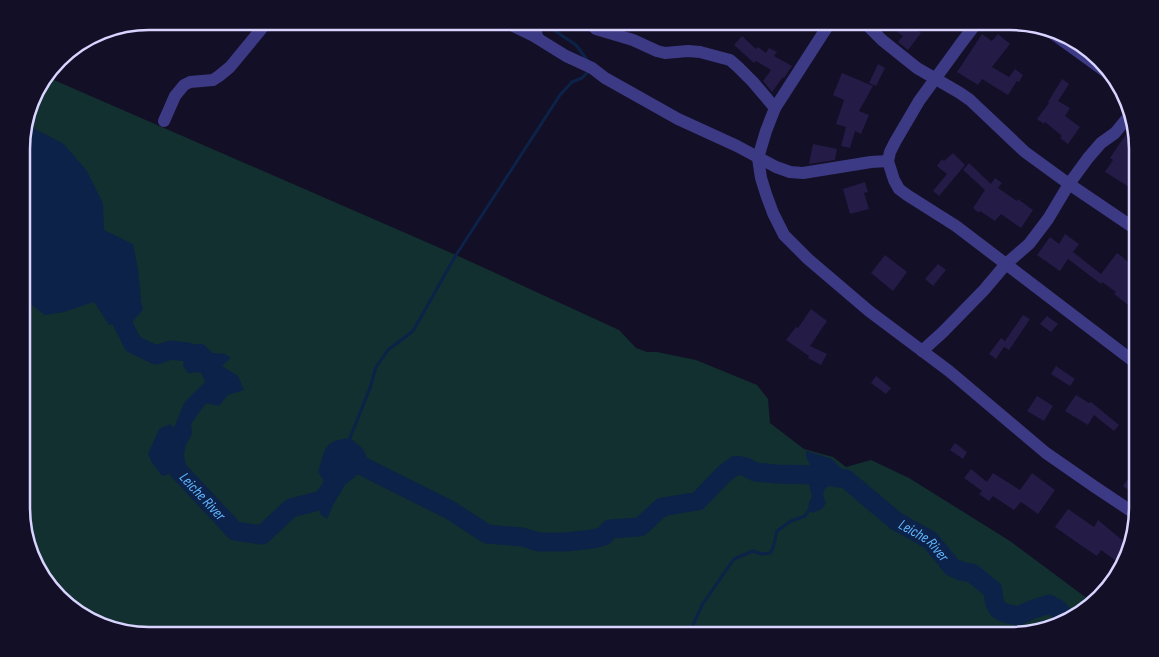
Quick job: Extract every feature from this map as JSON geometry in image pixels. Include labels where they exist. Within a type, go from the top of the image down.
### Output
[{"type":"street","points":[[164,121],[175,96],[184,84],[213,80],[219,76],[230,67],[260,30]]},
{"type":"street","points":[[522,30],[566,56],[592,68],[605,78],[678,119],[737,146],[776,167],[790,172],[803,173],[888,161]]},
{"type":"street","points":[[535,30],[538,38]]},
{"type":"street","points":[[599,30],[633,40],[657,51],[666,53],[694,51],[730,60],[748,77],[775,108]]},
{"type":"street","points":[[825,30],[775,108],[758,158],[766,194],[784,235],[808,259],[888,327],[980,397],[1046,453],[1129,509]]},
{"type":"street","points":[[872,30],[917,68],[970,100],[1025,152],[1129,224]]},
{"type":"street","points":[[971,30],[905,124],[890,152],[888,161],[894,180],[899,188],[956,226],[1129,357]]},
{"type":"street","points":[[922,351],[984,290],[1006,264],[1029,244],[1048,219],[1069,184],[1088,158],[1100,143],[1115,133],[1125,120]]},
{"type":"green space","points":[[53,80],[456,255],[619,330],[636,348],[647,352],[657,352],[696,360],[757,385],[768,399],[770,423],[804,449],[833,457],[846,467],[871,460],[909,478],[1010,541],[1087,598],[1076,607],[1048,621],[1017,627],[149,627],[118,623],[104,618],[77,602],[65,592],[50,574],[39,553],[31,523],[30,149],[34,118],[39,104]]},
{"type":"water","points":[[32,129],[64,144],[87,171],[103,203],[104,230],[133,244],[141,298],[129,321],[109,325],[94,302],[64,312],[45,315],[30,304],[30,149]]},
{"type":"water","points":[[203,344],[213,353],[225,354],[231,358],[222,366],[238,376],[244,390],[228,395],[219,406],[206,403],[191,424],[192,434],[186,445],[182,463],[173,473],[162,476],[148,454],[159,429],[170,424],[174,428],[184,403],[205,382],[201,372],[188,373],[183,366],[185,354],[176,345]]},
{"type":"water","points":[[350,438],[363,449],[367,458],[356,476],[345,485],[327,519],[320,514],[325,483],[318,472],[324,452],[330,444],[334,441]]},
{"type":"water","points":[[806,451],[832,459],[857,485],[853,489],[840,483],[832,483],[825,489],[823,495],[826,503],[822,509],[812,513],[809,503],[812,496],[807,476],[812,468],[806,457]]},
{"type":"building","points":[[895,30],[917,30],[921,33],[908,50],[898,42],[903,36]]},
{"type":"building","points":[[982,34],[992,41],[998,34],[1010,44],[992,67],[1009,77],[1015,69],[1023,75],[1008,95],[982,79],[978,85],[957,72]]},
{"type":"building","points":[[742,36],[756,49],[758,47],[766,53],[769,48],[777,52],[774,56],[792,66],[772,92],[763,81],[771,70],[756,61],[754,63],[734,45]]},
{"type":"building","points":[[878,64],[885,68],[876,86],[869,83]]},
{"type":"building","points":[[842,73],[873,86],[859,111],[869,115],[861,134],[855,131],[850,148],[841,146],[846,127],[836,124],[844,100],[833,95]]},
{"type":"building","points":[[1062,79],[1069,84],[1058,101],[1070,108],[1065,116],[1080,127],[1068,144],[1060,138],[1062,136],[1045,122],[1044,124],[1037,119],[1049,103]]},
{"type":"building","points":[[1128,132],[1129,187],[1105,172],[1113,160],[1110,158]]},
{"type":"building","points":[[813,144],[837,149],[835,160],[809,164]]},
{"type":"building","points":[[953,153],[965,165],[939,196],[933,191],[947,174],[937,166],[942,159],[944,161]]},
{"type":"building","points":[[969,163],[991,184],[995,178],[1002,183],[998,188],[1033,210],[1021,228],[1001,214],[995,221],[973,208],[985,190],[963,170]]},
{"type":"building","points":[[865,182],[868,192],[864,193],[869,209],[850,214],[843,189]]},
{"type":"building","points":[[1065,234],[1079,244],[1073,252],[1101,274],[1117,253],[1129,262],[1129,306],[1114,294],[1116,292],[1102,282],[1101,284],[1068,259],[1060,271],[1037,255],[1050,237],[1059,244]]},
{"type":"building","points":[[885,255],[907,272],[893,291],[871,273]]},
{"type":"building","points":[[938,264],[946,270],[933,286],[925,279]]},
{"type":"building","points":[[811,309],[827,321],[810,346],[827,354],[821,365],[808,358],[809,356],[786,340],[796,327],[798,328]]},
{"type":"building","points":[[1023,315],[1030,319],[1009,350],[1004,347],[996,359],[989,354],[1001,338],[1005,341]]},
{"type":"building","points":[[1047,316],[1058,324],[1051,332],[1040,324]]},
{"type":"building","points":[[1056,366],[1075,379],[1070,386],[1051,374]]},
{"type":"building","points":[[876,376],[891,388],[886,394],[871,383]]},
{"type":"building","points":[[1076,395],[1089,403],[1091,402],[1119,425],[1114,431],[1094,415],[1088,425],[1065,411]]},
{"type":"building","points":[[1037,396],[1053,406],[1044,421],[1027,411]]},
{"type":"building","points":[[955,443],[967,452],[963,459],[950,450]]},
{"type":"building","points":[[971,469],[987,482],[993,473],[1020,490],[1032,473],[1055,490],[1038,514],[1021,502],[1014,510],[993,496],[989,501],[979,494],[982,491],[964,478]]},
{"type":"building","points":[[1129,477],[1129,490],[1123,486]]},
{"type":"building","points":[[1068,509],[1094,527],[1098,520],[1124,542],[1115,560],[1101,550],[1097,556],[1055,527]]},
{"type":"waterway","points":[[554,30],[576,45],[588,61]]},
{"type":"waterway","points":[[350,441],[376,367],[388,350],[413,331],[456,255],[560,95],[572,82],[582,78],[590,70]]},
{"type":"waterway","name":"Leiche River","points":[[131,303],[133,307],[121,320],[133,344],[156,355],[171,350],[187,352],[204,364]]},
{"type":"waterway","points":[[174,445],[177,469],[235,531],[262,535],[291,508],[322,500],[331,488],[336,474],[349,463],[362,466],[450,510],[487,534],[522,537],[539,542],[593,539],[604,536],[610,529],[640,527],[662,507],[698,501],[724,474],[736,465],[746,467],[755,472],[819,475],[846,479],[896,521],[930,540],[952,567],[972,573],[993,590],[996,607],[1002,612],[1018,616],[1049,604],[1063,614]]},
{"type":"waterway","points":[[692,627],[702,605],[734,559],[753,551],[761,554],[770,553],[777,531],[791,521],[805,516],[811,507]]}]
